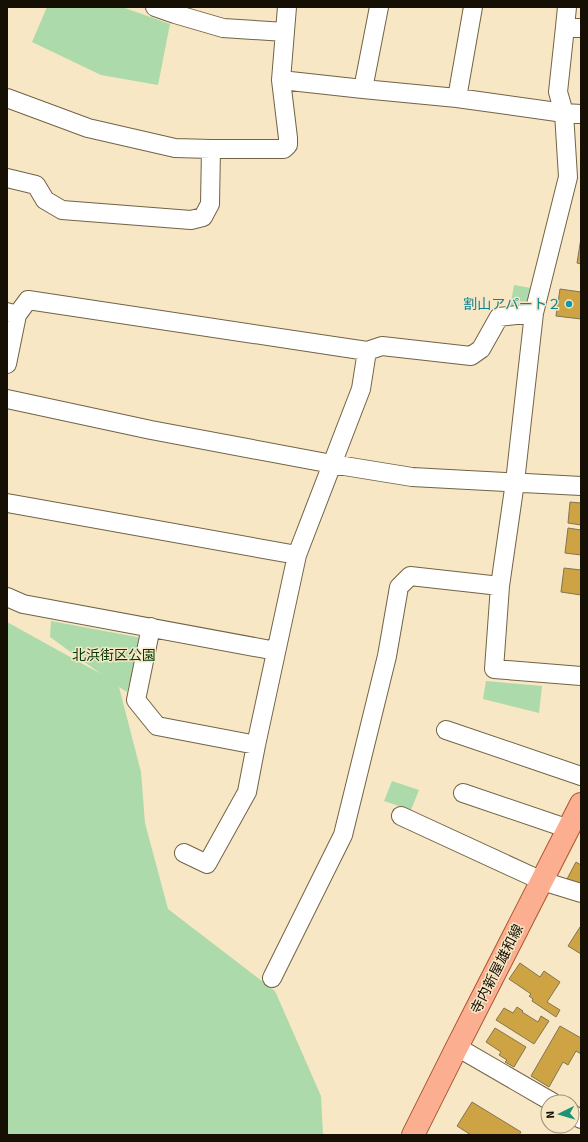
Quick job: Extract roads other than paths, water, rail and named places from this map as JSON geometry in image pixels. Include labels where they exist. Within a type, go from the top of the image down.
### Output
[{"type":"main road","name":"寺内新屋雄和線","points":[[413,1135],[581,804]]},
{"type":"street","points":[[155,7],[223,28],[285,32]]},
{"type":"street","points":[[7,98],[88,128],[175,148],[211,150],[284,149],[288,146],[288,138],[281,80],[287,7]]},
{"type":"street","points":[[363,89],[379,7]]},
{"type":"street","points":[[457,98],[473,7]]},
{"type":"street","points":[[567,7],[573,27],[558,92],[572,113],[568,177],[534,313],[515,482],[500,586],[494,669],[581,676]]},
{"type":"street","points":[[281,80],[457,98],[572,113]]},
{"type":"street","points":[[7,178],[36,185],[45,200],[62,210],[191,220],[203,217],[210,204],[211,150]]},
{"type":"street","points":[[7,364],[12,313],[28,300],[367,351],[382,346],[471,356],[481,349],[499,317],[534,313]]},
{"type":"street","points":[[184,853],[207,864],[247,792],[297,555],[361,389],[367,351]]},
{"type":"street","points":[[7,399],[151,430],[332,464],[412,477],[581,486]]},
{"type":"street","points":[[7,503],[297,555]]},
{"type":"street","points":[[272,978],[343,835],[388,656],[399,587],[410,576],[500,586]]},
{"type":"street","points":[[7,597],[23,604],[276,651]]},
{"type":"street","points":[[151,627],[136,700],[157,726],[256,745]]},
{"type":"street","points":[[446,730],[581,776]]},
{"type":"street","points":[[463,793],[569,829]]},
{"type":"street","points":[[401,816],[542,881],[581,893]]},
{"type":"street","points":[[457,1046],[540,1095]]},
{"type":"place","name":"割山アパート２","points":[[569,304]]},
{"type":"park label","name":"北浜街区公園","points":[[114,655]]}]
